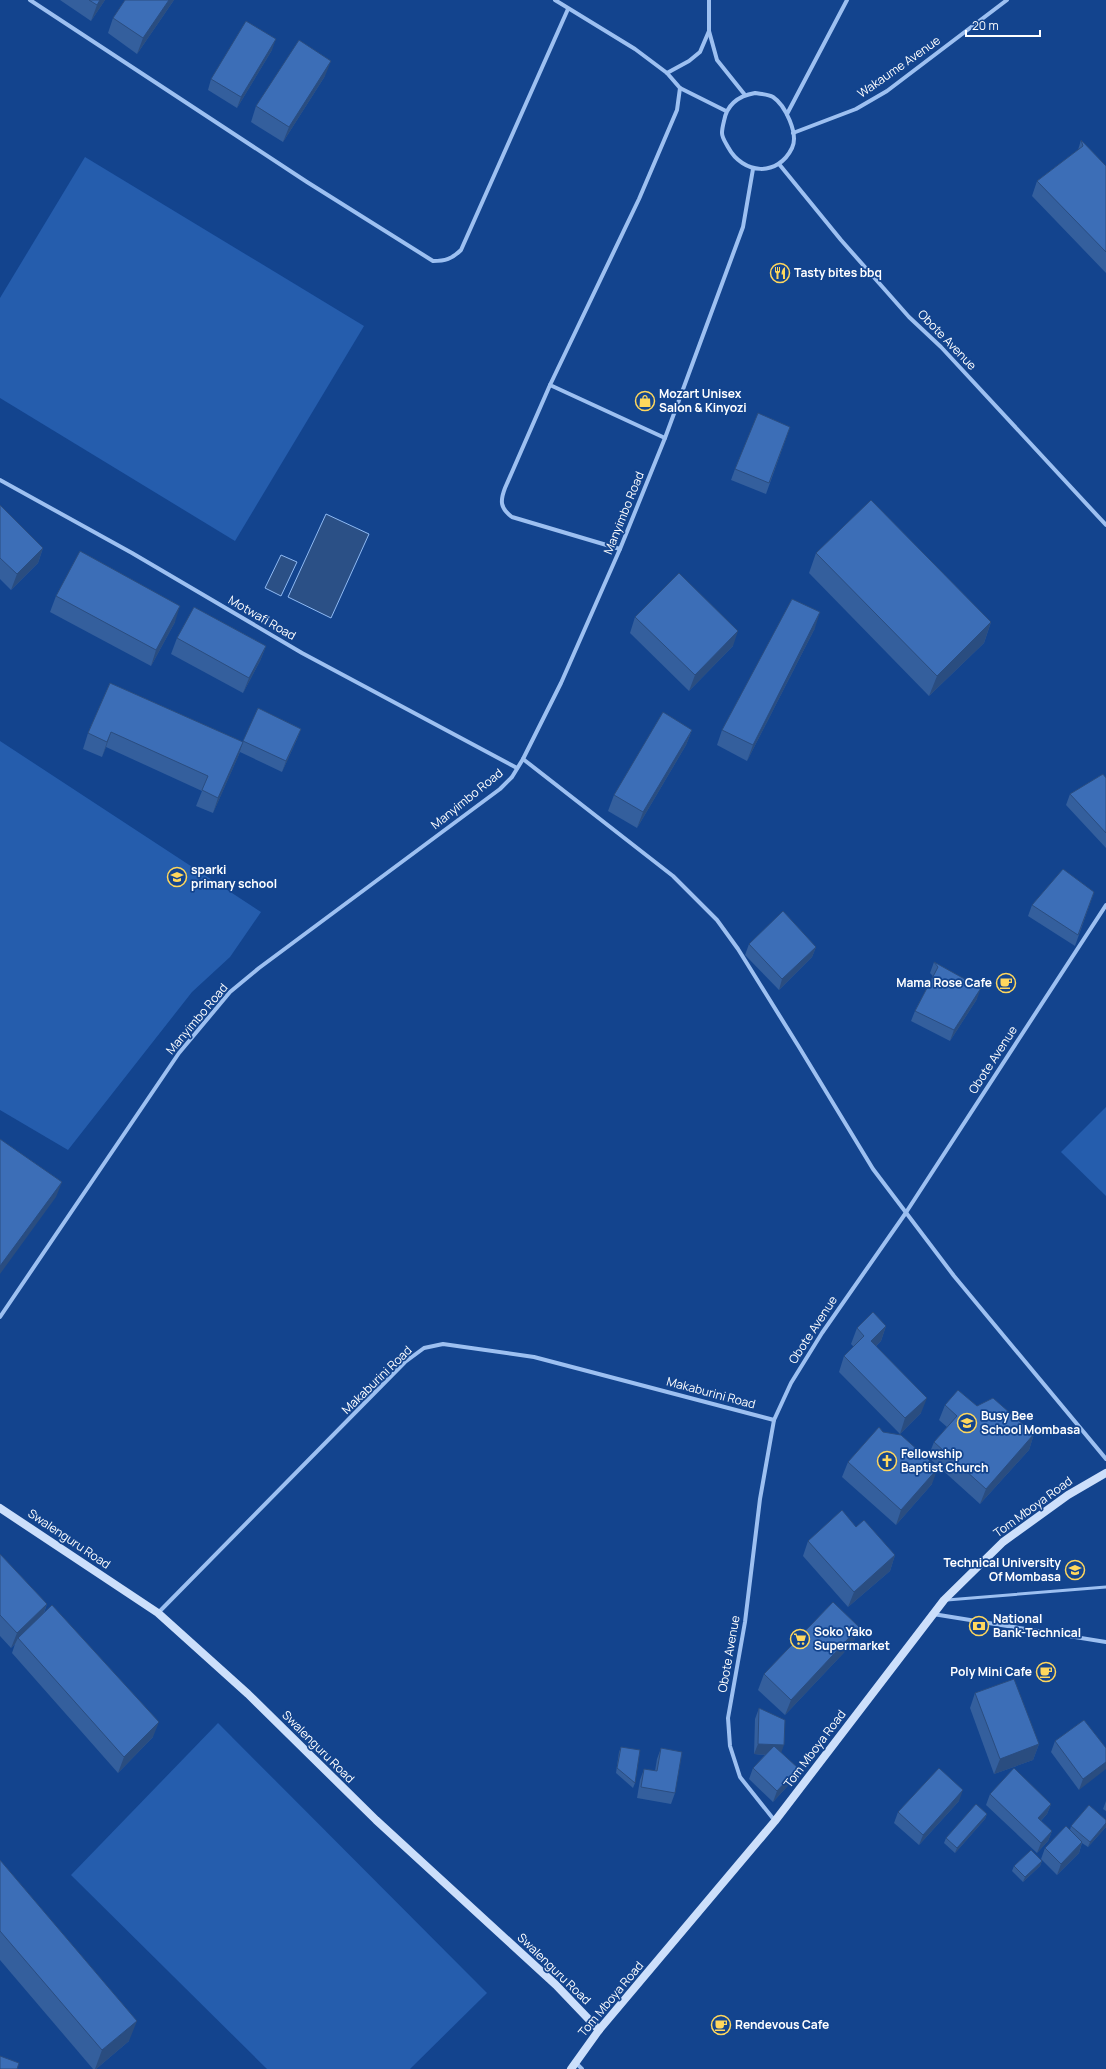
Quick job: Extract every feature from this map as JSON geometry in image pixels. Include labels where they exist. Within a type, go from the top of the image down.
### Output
[{"type":"main road","name":"Tom Mboya Road","points":[[573,2066],[599,2030],[775,1821],[944,1600],[1003,1542],[1068,1496],[1106,1473]]},
{"type":"main road","name":"Swalenguru Road","points":[[0,1508],[158,1613],[248,1694],[376,1820],[556,1985],[599,2030]]},
{"type":"street","points":[[30,0],[307,182],[433,261],[443,261],[454,257],[461,250],[568,9]]},
{"type":"street","points":[[555,0],[635,48],[667,73],[680,88],[726,111]]},
{"type":"street","points":[[709,0],[709,31],[717,60],[745,95]]},
{"type":"street","points":[[787,114],[847,0]]},
{"type":"street","name":"Wakaume Avenue","points":[[793,133],[856,109],[887,91],[1007,0]]},
{"type":"street","points":[[667,73],[689,61],[700,52],[709,31]]},
{"type":"street","points":[[620,548],[512,517],[504,512],[501,506],[505,488],[550,385],[639,199],[677,110],[680,88]]},
{"type":"street","points":[[755,93],[772,96],[781,104],[787,114],[793,133],[794,145],[788,156],[779,164],[766,170],[753,169],[742,164],[733,155],[722,134],[726,111],[736,100],[745,95],[755,93]]},
{"type":"street","name":"Obote Avenue","points":[[779,164],[841,240],[909,317],[941,347],[1106,525]]},
{"type":"street","name":"Manyimbo Road","points":[[0,1317],[179,1053],[230,992],[259,968],[500,789],[512,777],[523,759],[561,683],[620,548],[665,438],[743,228],[753,169]]},
{"type":"street","points":[[550,385],[665,438]]},
{"type":"street","name":"Motwafi Road","points":[[0,480],[132,553],[302,653],[517,768]]},
{"type":"street","points":[[523,759],[673,876],[717,920],[738,949],[873,1169],[905,1214],[1106,1459]]},
{"type":"street","name":"Obote Avenue","points":[[775,1821],[740,1776],[730,1746],[728,1718],[745,1622],[760,1499],[774,1420],[791,1383],[822,1333],[905,1214],[1106,905]]},
{"type":"street","name":"Makaburini Road","points":[[158,1613],[405,1362],[424,1348],[443,1344],[534,1357],[774,1420]]},
{"type":"street","points":[[933,1614],[1106,1642]]},
{"type":"street","points":[[573,2066],[582,2069]]},
{"type":"lane","points":[[944,1600],[1106,1587]]},
{"type":"shaded area","points":[[85,157],[364,326],[235,541],[0,398],[0,298]]},
{"type":"shaded area","points":[[326,514],[369,534],[331,618],[288,597]]},
{"type":"shaded area","points":[[281,555],[297,562],[281,596],[265,588]]},
{"type":"shaded area","points":[[0,741],[261,912],[230,957],[192,992],[68,1150],[0,1110]]},
{"type":"shaded area","points":[[1106,1107],[1106,1196],[1061,1152]]},
{"type":"shaded area","points":[[218,1723],[487,1993],[410,2069],[267,2069],[71,1875]]},
{"type":"building","points":[[89,0],[100,0],[97,5]]},
{"type":"building","points":[[125,0],[169,0],[143,38],[113,18]]},
{"type":"building","points":[[246,21],[276,39],[241,97],[211,79]]},
{"type":"building","points":[[299,40],[331,61],[289,127],[256,106]]},
{"type":"building","points":[[1081,140],[1106,166],[1106,252],[1037,181],[1083,146]]},
{"type":"building","points":[[758,413],[790,427],[769,483],[735,469]]},
{"type":"building","points":[[871,500],[991,622],[937,676],[816,553]]},
{"type":"building","points":[[0,505],[43,548],[17,574],[0,558]]},
{"type":"building","points":[[80,551],[180,606],[156,650],[56,596]]},
{"type":"building","points":[[679,573],[738,631],[695,675],[635,617]]},
{"type":"building","points":[[792,599],[820,612],[753,745],[722,730]]},
{"type":"building","points":[[194,607],[266,646],[249,678],[177,638]]},
{"type":"building","points":[[110,683],[243,742],[218,798],[202,790],[208,776],[111,732],[107,742],[88,733]]},
{"type":"building","points":[[258,708],[301,729],[286,761],[243,741]]},
{"type":"building","points":[[663,712],[692,730],[643,812],[614,795]]},
{"type":"building","points":[[1103,774],[1106,778],[1106,833],[1070,794]]},
{"type":"building","points":[[1063,869],[1094,892],[1078,935],[1032,905]]},
{"type":"building","points":[[783,911],[816,947],[782,979],[749,944]]},
{"type":"building","points":[[934,962],[981,988],[954,1030],[915,1011],[938,967]]},
{"type":"building","points":[[0,1139],[62,1182],[0,1266]]},
{"type":"building","points":[[873,1312],[886,1326],[871,1341],[927,1398],[905,1418],[844,1356],[864,1336],[857,1328]]},
{"type":"building","points":[[958,1390],[977,1406],[993,1398],[1034,1434],[986,1489],[934,1442],[957,1416],[945,1405]]},
{"type":"building","points":[[879,1427],[883,1432],[901,1435],[938,1468],[901,1510],[848,1462]]},
{"type":"building","points":[[842,1510],[856,1527],[864,1520],[895,1555],[854,1592],[808,1541]]},
{"type":"building","points":[[0,1554],[47,1604],[17,1633],[0,1615]]},
{"type":"building","points":[[833,1602],[859,1627],[791,1700],[764,1674]]},
{"type":"building","points":[[52,1605],[159,1722],[124,1757],[18,1638]]},
{"type":"building","points":[[1014,1679],[1039,1744],[1000,1759],[975,1693]]},
{"type":"building","points":[[759,1708],[785,1720],[784,1745],[758,1744]]},
{"type":"building","points":[[1084,1720],[1106,1748],[1106,1762],[1083,1779],[1055,1741]]},
{"type":"building","points":[[774,1746],[798,1768],[777,1791],[753,1768]]},
{"type":"building","points":[[621,1747],[640,1750],[635,1783],[617,1768]]},
{"type":"building","points":[[661,1748],[682,1752],[675,1793],[641,1787],[644,1769],[657,1771]]},
{"type":"building","points":[[939,1768],[963,1790],[923,1835],[898,1812]]},
{"type":"building","points":[[1014,1768],[1051,1804],[1038,1818],[1052,1831],[1041,1843],[990,1794]]},
{"type":"building","points":[[976,1804],[987,1814],[957,1848],[946,1838]]},
{"type":"building","points":[[1089,1805],[1106,1820],[1106,1823],[1090,1842],[1071,1826]]},
{"type":"building","points":[[1066,1826],[1082,1842],[1061,1864],[1045,1848]]},
{"type":"building","points":[[1031,1850],[1042,1861],[1025,1877],[1014,1866]]},
{"type":"building","points":[[0,1860],[137,2021],[102,2050],[0,1931]]},
{"type":"building","points":[[0,2056],[19,2063],[17,2069],[0,2069]]},
{"type":"place","name":"Tasty bites bbq","points":[[780,273]]},
{"type":"place","name":"Mozart Unisex Salon & Kinyozi","points":[[645,401]]},
{"type":"place","name":"sparki primary school","points":[[177,877]]},
{"type":"place","name":"Mama Rose Cafe","points":[[1006,983]]},
{"type":"place","name":"Busy Bee School Mombasa","points":[[967,1423]]},
{"type":"place","name":"Fellowship Baptist Church","points":[[887,1461]]},
{"type":"place","name":"Technical University Of Mombasa","points":[[1075,1570]]},
{"type":"place","name":"National Bank-Technical","points":[[979,1626]]},
{"type":"place","name":"Soko Yako Supermarket","points":[[800,1639]]},
{"type":"place","name":"Poly Mini Cafe","points":[[1046,1672]]},
{"type":"place","name":"Rendevous Cafe","points":[[721,2025]]}]
